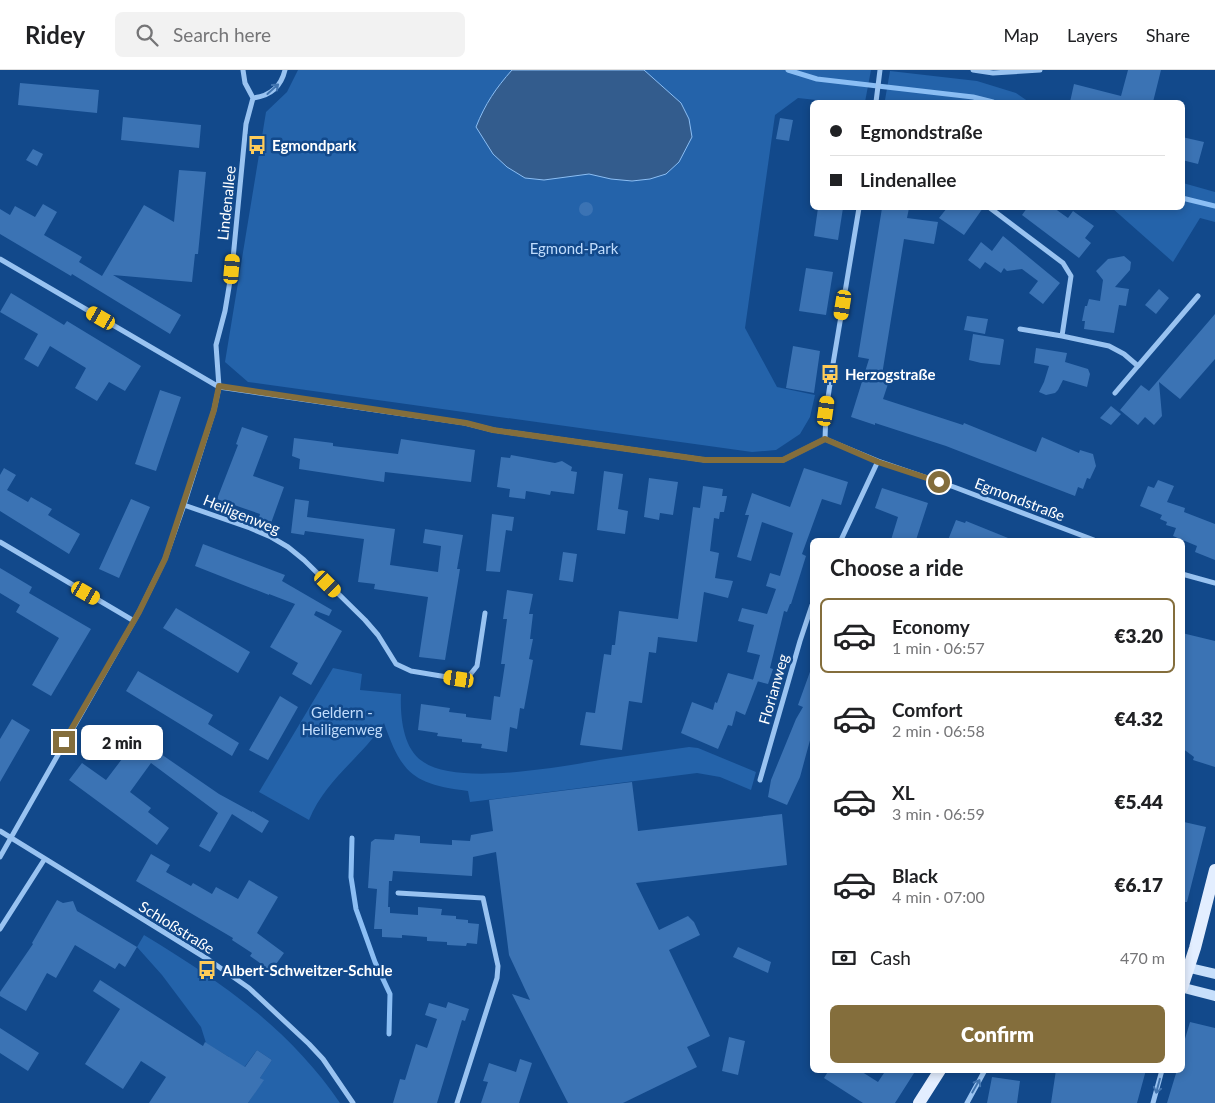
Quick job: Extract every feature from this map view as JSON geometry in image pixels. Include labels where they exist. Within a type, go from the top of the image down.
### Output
[{"type":"main road","points":[[1215,870],[1186,967],[1215,974]]},
{"type":"main road","points":[[1185,989],[1215,996]]},
{"type":"main road","points":[[919,1103],[938,1073]]},
{"type":"street","points":[[243,70],[245,83],[253,98],[265,97],[273,91],[279,84],[285,70]]},
{"type":"street","points":[[876,100],[880,70]]},
{"type":"street","points":[[973,70],[992,72],[1040,70]]},
{"type":"street","name":"Lindenallee","points":[[0,857],[134,621],[165,559],[184,505],[214,410],[219,386],[216,345],[225,311],[232,269],[246,124],[253,98]]},
{"type":"street","points":[[0,259],[219,386],[466,423],[493,430],[705,460],[783,460],[825,439],[826,411],[859,210]]},
{"type":"street","points":[[993,210],[1062,263],[1071,276],[1062,336]]},
{"type":"street","points":[[1115,393],[1198,296]]},
{"type":"street","points":[[1020,329],[1109,346],[1124,354],[1138,366]]},
{"type":"street","name":"Egmondstraße","points":[[825,439],[878,462],[954,487],[1089,538]]},
{"type":"street","points":[[842,538],[878,462]]},
{"type":"street","name":"Heiligenweg","points":[[184,505],[250,528],[288,547],[304,560],[365,620],[378,635],[396,664],[411,671],[459,679],[470,676],[477,666],[485,613]]},
{"type":"street","points":[[0,542],[134,621]]},
{"type":"street","points":[[1185,575],[1215,583]]},
{"type":"street","name":"Florianweg","points":[[760,780],[810,611]]},
{"type":"street","name":"Schloßstraße","points":[[0,831],[44,860],[209,960],[249,988],[323,1059],[353,1103]]},
{"type":"street","points":[[0,929],[44,860]]},
{"type":"street","points":[[398,893],[483,898],[498,966],[497,978],[457,1103]]},
{"type":"street","points":[[967,1103],[983,1073]]},
{"type":"street","points":[[1153,1103],[1161,1073]]},
{"type":"green space","name":"Egmond-Park","points":[[298,70],[871,70],[865,100],[798,98],[775,115],[745,328],[777,387],[815,395],[810,417],[800,434],[776,450],[752,452],[248,382],[225,362],[266,112],[287,92]]},
{"type":"green space","points":[[890,71],[977,81],[1016,93],[1026,100],[885,100]]},
{"type":"green space","points":[[1185,184],[1215,192],[1215,222],[1200,218],[1173,262],[1114,210],[1185,210]]},
{"type":"green space","name":"Geldern - Heiligenweg","points":[[333,668],[362,674],[360,690],[401,694],[402,721],[407,740],[422,761],[438,769],[459,773],[484,774],[539,770],[689,747],[698,748],[756,772],[751,790],[720,777],[697,773],[470,802],[468,791],[435,785],[412,774],[397,755],[384,723],[375,736],[324,793],[309,820],[259,792]]},
{"type":"green space","points":[[144,935],[200,970],[276,1029],[320,1076],[340,1103],[248,1103],[263,1080],[260,1078],[272,1060],[257,1050],[235,1080],[220,1071],[229,1057],[206,1043],[201,1027],[162,975],[137,947]]},
{"type":"shaded area","points":[[512,70],[644,70],[681,103],[689,119],[692,137],[679,162],[666,174],[650,179],[632,181],[589,174],[544,180],[525,178],[507,167],[493,154],[476,127],[491,97]]},
{"type":"building","points":[[1128,70],[1161,70],[1154,100],[1070,100],[1074,84],[1121,96]]},
{"type":"building","points":[[20,83],[99,90],[97,113],[18,105]]},
{"type":"building","points":[[123,117],[201,125],[199,148],[121,140]]},
{"type":"building","points":[[780,118],[793,120],[789,141],[776,139]]},
{"type":"building","points":[[1185,138],[1204,142],[1198,164],[1185,161]]},
{"type":"building","points":[[33,149],[43,154],[37,166],[26,160]]},
{"type":"building","points":[[179,170],[206,172],[198,254],[195,254],[192,282],[113,275],[181,315],[170,334],[72,274],[71,276],[0,234],[0,209],[10,215],[15,206],[35,217],[43,204],[57,212],[44,235],[82,257],[79,262],[102,276],[144,205],[174,222]]},
{"type":"building","points":[[586,202],[591,204],[593,209],[591,214],[586,216],[581,214],[579,209],[581,204]]},
{"type":"building","points":[[818,210],[843,210],[838,240],[814,236]]},
{"type":"building","points":[[882,210],[909,210],[907,218],[938,222],[934,244],[904,239],[881,381],[888,384],[883,399],[963,425],[964,423],[1036,452],[1042,437],[1079,453],[1080,450],[1093,454],[1096,466],[1090,479],[1087,478],[1083,489],[1078,487],[1075,496],[946,446],[851,417],[869,359],[858,357]]},
{"type":"building","points":[[945,210],[982,210],[964,235],[939,218]]},
{"type":"building","points":[[1026,210],[1057,210],[1068,218],[1073,211],[1094,226],[1085,238],[1091,243],[1079,258],[1022,215]]},
{"type":"building","points":[[1003,236],[1060,283],[1043,304],[1029,293],[1038,281],[1022,269],[1007,271],[1004,268],[1001,273],[985,262],[980,269],[968,260],[981,242],[992,251]]},
{"type":"building","points":[[1124,256],[1131,262],[1130,270],[1115,287],[1129,289],[1126,306],[1119,305],[1114,333],[1084,329],[1085,321],[1082,321],[1085,306],[1087,306],[1089,299],[1100,301],[1103,280],[1096,271],[1108,259]]},
{"type":"building","points":[[806,268],[833,272],[826,315],[799,311]]},
{"type":"building","points":[[1159,289],[1169,298],[1156,314],[1145,305]]},
{"type":"building","points":[[11,293],[64,325],[67,321],[141,366],[125,391],[109,382],[97,401],[75,388],[86,368],[50,346],[38,367],[24,359],[38,334],[0,312]]},
{"type":"building","points":[[1215,314],[1215,359],[1180,399],[1159,382],[1162,416],[1154,425],[1145,417],[1138,425],[1120,410],[1141,385],[1149,391]]},
{"type":"building","points":[[967,316],[988,319],[985,334],[964,330]]},
{"type":"building","points":[[973,334],[1004,340],[1000,365],[969,360]]},
{"type":"building","points":[[793,346],[820,351],[814,393],[786,388]]},
{"type":"building","points":[[1036,348],[1067,353],[1065,362],[1088,369],[1090,374],[1087,387],[1063,380],[1055,393],[1046,395],[1039,392],[1049,366],[1034,363]]},
{"type":"building","points":[[160,390],[181,397],[156,471],[135,464]]},
{"type":"building","points":[[1111,406],[1121,414],[1111,425],[1100,418]]},
{"type":"building","points":[[242,427],[268,436],[253,476],[284,487],[270,526],[258,521],[260,514],[217,499],[238,445],[236,444]]},
{"type":"building","points":[[294,438],[333,443],[333,446],[398,454],[401,439],[475,450],[471,482],[385,472],[384,482],[299,469],[300,459],[292,456]]},
{"type":"building","points":[[511,455],[555,463],[562,461],[572,467],[571,471],[577,472],[574,494],[551,491],[550,495],[526,491],[525,499],[509,497],[510,489],[497,487],[501,457],[510,458]]},
{"type":"building","points":[[4,468],[16,475],[7,490],[28,502],[31,497],[52,509],[48,515],[80,534],[69,554],[0,511],[0,475]]},
{"type":"building","points":[[804,468],[848,482],[841,505],[822,499],[802,554],[806,556],[791,604],[787,612],[784,611],[770,668],[773,669],[768,684],[753,680],[760,655],[747,652],[754,625],[738,621],[742,608],[767,614],[776,589],[766,586],[770,573],[780,576],[793,533],[762,522],[751,561],[737,557],[749,515],[745,515],[752,493],[790,507]]},
{"type":"building","points":[[604,471],[623,474],[618,509],[628,511],[625,534],[597,530]]},
{"type":"building","points":[[649,478],[678,482],[673,515],[660,513],[659,520],[644,517]]},
{"type":"building","points":[[1158,480],[1174,486],[1167,502],[1185,508],[1184,512],[1215,524],[1215,560],[1195,552],[1197,546],[1185,541],[1185,538],[1173,536],[1176,528],[1166,525],[1167,522],[1160,519],[1162,515],[1140,506],[1148,486],[1154,488]]},
{"type":"building","points":[[703,486],[723,489],[722,496],[727,496],[724,512],[720,512],[719,519],[714,518],[710,551],[719,553],[715,578],[733,581],[728,598],[704,592],[697,642],[658,637],[656,653],[649,652],[642,703],[629,701],[622,750],[580,745],[586,712],[595,713],[604,654],[611,655],[612,645],[615,645],[619,611],[678,619],[693,507],[700,508]]},
{"type":"building","points":[[882,488],[928,503],[917,538],[892,538],[898,517],[875,508]]},
{"type":"building","points":[[131,499],[150,507],[119,578],[99,569]]},
{"type":"building","points":[[295,499],[309,501],[307,517],[395,529],[390,565],[438,572],[441,546],[423,543],[425,529],[463,535],[457,569],[460,569],[445,660],[419,657],[428,597],[374,589],[375,584],[358,582],[364,539],[305,531],[304,535],[291,533]]},
{"type":"building","points":[[492,514],[514,517],[512,531],[506,530],[500,572],[486,571]]},
{"type":"building","points":[[956,520],[965,523],[966,521],[1008,538],[949,538]]},
{"type":"building","points":[[203,544],[285,575],[282,581],[332,610],[329,616],[316,611],[314,615],[342,631],[311,685],[292,674],[298,663],[270,647],[295,604],[195,566]]},
{"type":"building","points":[[563,552],[577,554],[573,582],[559,580]]},
{"type":"building","points":[[0,568],[32,587],[29,593],[91,629],[51,696],[32,685],[59,638],[16,612],[20,605],[0,593]]},
{"type":"building","points":[[507,590],[533,594],[529,614],[533,614],[530,639],[533,639],[529,659],[533,660],[524,709],[520,708],[517,729],[510,727],[507,752],[481,748],[482,744],[462,742],[462,739],[437,736],[438,733],[418,730],[421,704],[450,708],[449,712],[466,714],[466,717],[491,720],[494,696],[500,697],[505,664],[501,664],[507,619],[503,619]]},
{"type":"building","points":[[176,608],[250,652],[238,673],[163,628]]},
{"type":"building","points":[[1185,634],[1215,641],[1215,767],[1193,760],[1194,757],[1185,750]]},
{"type":"building","points":[[138,671],[213,715],[208,724],[239,743],[232,756],[126,691]]},
{"type":"building","points":[[810,672],[810,740],[800,777],[787,805],[768,797],[771,780],[796,719],[803,707],[798,705]]},
{"type":"building","points":[[728,673],[758,681],[745,715],[736,711],[732,726],[728,725],[718,749],[681,733],[692,702],[713,710]]},
{"type":"building","points":[[280,696],[298,707],[268,760],[249,750]]},
{"type":"building","points":[[12,719],[30,730],[0,782],[0,739]]},
{"type":"building","points":[[110,726],[154,758],[158,752],[219,794],[269,821],[262,833],[232,814],[210,852],[199,846],[218,813],[151,763],[130,792],[151,808],[148,812],[169,828],[157,845],[69,780],[82,763],[106,780],[125,755],[101,738]]},
{"type":"building","points":[[632,782],[638,831],[782,814],[787,865],[636,883],[659,930],[688,916],[694,922],[700,935],[669,950],[710,1036],[687,1047],[697,1067],[623,1103],[568,1103],[512,994],[530,1000],[509,955],[496,852],[473,857],[472,876],[393,871],[392,881],[389,881],[388,907],[390,907],[390,913],[418,915],[418,907],[442,909],[441,915],[456,916],[456,919],[468,920],[468,923],[479,924],[477,944],[467,943],[466,946],[447,945],[447,942],[427,941],[427,937],[402,935],[402,938],[382,937],[382,929],[374,929],[377,889],[368,888],[371,842],[375,839],[394,840],[395,834],[420,836],[420,843],[452,845],[452,840],[470,841],[471,835],[493,831],[489,800]]},
{"type":"building","points":[[1185,822],[1206,827],[1187,902],[1185,902]]},
{"type":"building","points":[[151,854],[170,865],[166,872],[191,886],[193,883],[212,894],[216,887],[238,899],[249,880],[278,897],[257,933],[284,953],[271,971],[250,956],[252,953],[232,940],[233,938],[136,881]]},
{"type":"building","points":[[57,900],[63,903],[73,901],[77,911],[137,947],[125,967],[119,963],[115,969],[75,945],[56,978],[47,973],[26,1011],[0,996],[0,992],[33,944]]},
{"type":"building","points":[[738,947],[771,962],[768,973],[733,957]]},
{"type":"building","points":[[100,980],[203,1046],[205,1042],[245,1067],[257,1050],[272,1060],[260,1078],[264,1080],[248,1103],[149,1103],[166,1077],[141,1061],[123,1089],[85,1064],[120,1009],[93,991]]},
{"type":"building","points":[[448,1002],[469,1009],[465,1021],[462,1020],[437,1103],[393,1103],[400,1079],[405,1080],[416,1044],[427,1048],[437,1019],[425,1015],[429,1003],[446,1008]]},
{"type":"building","points":[[1190,1022],[1215,1028],[1215,1103],[1167,1103],[1176,1073],[1185,1073],[1185,1039]]},
{"type":"building","points":[[0,1028],[39,1053],[28,1071],[0,1053]]},
{"type":"building","points":[[729,1037],[745,1041],[738,1075],[722,1071]]},
{"type":"building","points":[[520,1059],[532,1063],[519,1103],[481,1103],[488,1082],[483,1081],[489,1063],[516,1072]]},
{"type":"building","points":[[827,1073],[864,1073],[878,1082],[884,1073],[914,1073],[895,1103],[863,1103],[824,1078]]},
{"type":"building","points":[[1056,1073],[1145,1073],[1137,1103],[1051,1103]]},
{"type":"building","points":[[992,1077],[1020,1081],[1017,1103],[987,1103]]},
{"type":"waterway","points":[[788,70],[817,79],[985,100]]},
{"type":"waterway","points":[[1185,199],[1215,206]]},
{"type":"waterway","points":[[352,838],[351,877],[356,909],[375,962],[390,994],[389,1034]]},
{"type":"place","name":"Egmondpark","points":[[257,145]]},
{"type":"place","name":"Herzogstraße","points":[[830,374]]},
{"type":"place","name":"Albert-Schweitzer-Schule","points":[[207,970]]},
{"type":"route","points":[[64,742],[139,612],[165,559],[214,410],[219,386],[466,423],[493,430],[705,460],[783,460],[825,439],[878,462],[939,482]]}]
